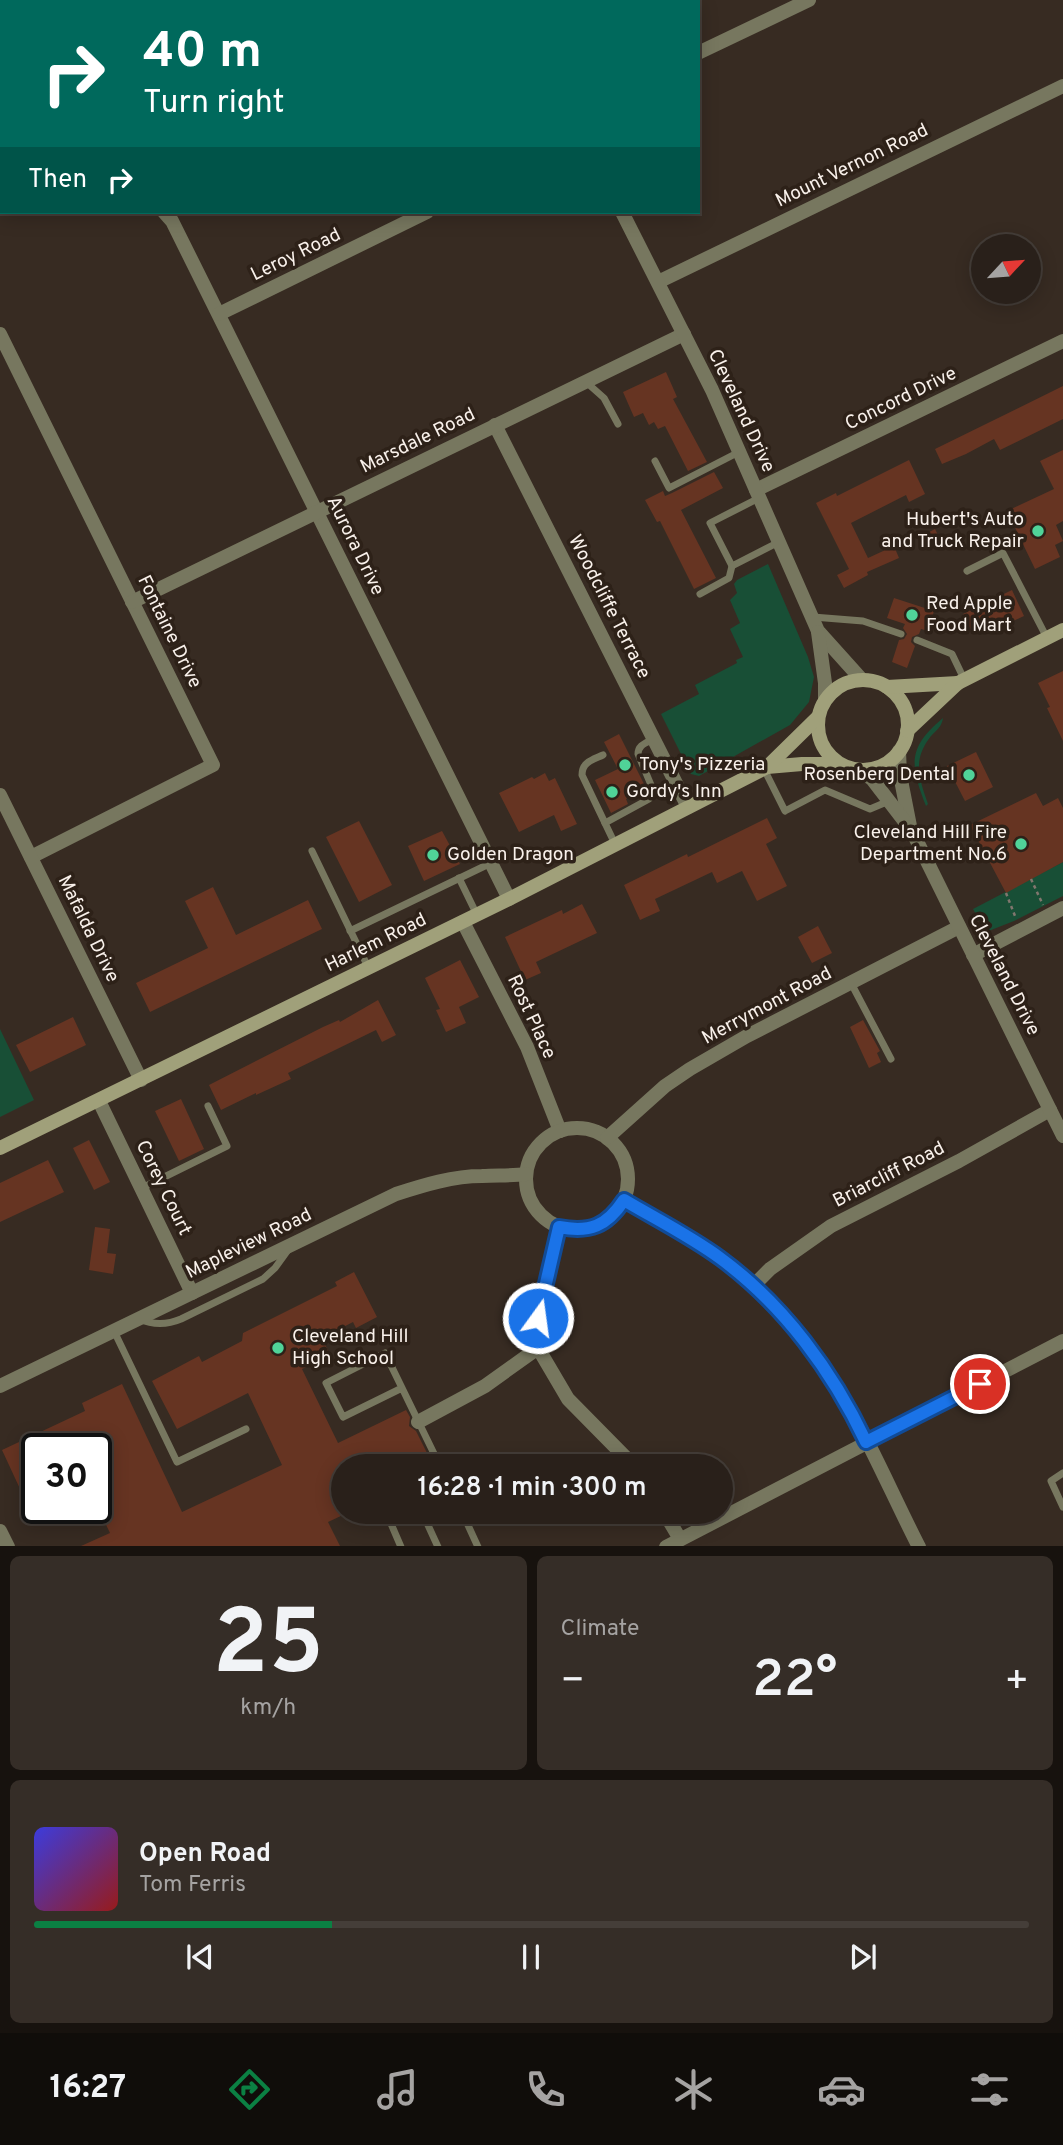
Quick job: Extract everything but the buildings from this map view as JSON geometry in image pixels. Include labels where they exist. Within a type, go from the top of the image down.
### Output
[{"type":"main road","points":[[907,732],[961,682],[1063,630]]},
{"type":"main road","points":[[871,680],[887,687],[906,711],[907,732],[900,751],[882,766],[859,770],[839,764],[824,748],[820,739],[818,717],[825,700],[845,683],[871,680]]},
{"type":"main road","points":[[887,687],[961,682]]},
{"type":"main road","name":"Harlem Road","points":[[0,1148],[463,922],[766,767],[818,717]]},
{"type":"main road","name":"Harlem Road","points":[[766,767],[839,764]]},
{"type":"street","points":[[700,52],[809,0]]},
{"type":"street","name":"Mount Vernon Road","points":[[658,282],[1063,86]]},
{"type":"street","name":"Aurora Drive","points":[[166,214],[172,221],[219,314],[509,899]]},
{"type":"street","name":"Leroy Road","points":[[219,314],[423,214]]},
{"type":"street","name":"Cleveland Drive","points":[[623,214],[684,334],[815,624],[825,683],[825,700]]},
{"type":"street","name":"Fontaine Drive","points":[[0,334],[213,765],[31,858]]},
{"type":"street","name":"Marsdale Road","points":[[132,602],[684,334]]},
{"type":"street","name":"Concord Drive","points":[[758,494],[1063,341]]},
{"type":"street","name":"Woodcliffe Terrace","points":[[495,425],[688,807]]},
{"type":"street","name":"Cleveland Drive","points":[[815,624],[862,680]]},
{"type":"street","name":"Cleveland Drive","points":[[900,751],[900,775],[912,831]]},
{"type":"street","name":"Cleveland Drive","points":[[859,770],[872,779],[912,831],[1063,1136]]},
{"type":"street","name":"Mafalda Drive","points":[[0,794],[141,1080]]},
{"type":"street","points":[[973,955],[1063,908]]},
{"type":"street","name":"Rost Place","points":[[463,922],[527,1048],[559,1131]]},
{"type":"street","name":"Merrymont Road","points":[[607,1138],[665,1086],[690,1069],[747,1036],[959,927]]},
{"type":"street","name":"Corey Court","points":[[99,1101],[192,1293]]},
{"type":"street","name":"Briarcliff Road","points":[[753,1286],[770,1269],[831,1226],[947,1167],[1050,1110]]},
{"type":"street","points":[[574,1128],[591,1130],[607,1138],[624,1160],[628,1183],[624,1200],[615,1214],[601,1225],[577,1231],[547,1221],[535,1209],[527,1192],[526,1174],[533,1154],[544,1140],[559,1131],[574,1128]]},
{"type":"street","name":"Mapleview Road","points":[[0,1386],[396,1194],[447,1180],[482,1175],[497,1177],[526,1174]]},
{"type":"street","points":[[624,1200],[721,1259],[753,1286],[786,1320],[826,1371],[852,1412],[919,1546]]},
{"type":"street","points":[[559,1227],[538,1318],[538,1348],[568,1399],[622,1454]]},
{"type":"street","points":[[666,1546],[1063,1341]]},
{"type":"street","points":[[418,1422],[485,1386],[538,1348]]},
{"type":"street","points":[[671,1524],[680,1539]]},
{"type":"street","points":[[0,1531],[8,1546]]},
{"type":"lane","points":[[585,381],[604,398],[618,424]]},
{"type":"lane","points":[[655,461],[669,488],[739,452]]},
{"type":"lane","points":[[700,594],[729,578],[732,566],[710,523],[758,494]]},
{"type":"lane","points":[[732,566],[779,542]]},
{"type":"lane","points":[[967,571],[1003,553],[1047,638]]},
{"type":"lane","points":[[815,624],[863,621],[901,634]]},
{"type":"lane","points":[[917,640],[952,654],[961,682]]},
{"type":"lane","points":[[605,823],[649,799],[654,792],[638,754],[641,745],[653,739]]},
{"type":"lane","points":[[603,755],[584,764],[582,775],[615,844]]},
{"type":"lane","points":[[766,767],[785,811],[825,790],[870,809],[889,801]]},
{"type":"lane","points":[[312,851],[368,968]]},
{"type":"lane","points":[[350,931],[491,863]]},
{"type":"lane","points":[[459,878],[477,915]]},
{"type":"lane","points":[[852,983],[891,1059]]},
{"type":"lane","points":[[141,1188],[227,1146],[208,1105]]},
{"type":"lane","points":[[138,1319],[150,1324],[172,1323],[263,1279],[275,1268],[291,1245]]},
{"type":"lane","points":[[114,1331],[177,1462],[246,1429]]},
{"type":"lane","points":[[402,1388],[343,1417],[326,1383],[385,1353],[402,1388],[418,1422],[434,1454]]},
{"type":"lane","points":[[1063,1473],[1051,1481],[1063,1507]]},
{"type":"lane","points":[[391,1524],[401,1546]]},
{"type":"lane","points":[[428,1524],[438,1546]]},
{"type":"lane","points":[[468,1524],[478,1546]]},
{"type":"path","points":[[1031,879],[1044,905]]},
{"type":"path","points":[[1006,893],[1017,919]]},
{"type":"green space","points":[[768,564],[814,677],[809,702],[790,725],[699,776],[691,774],[661,714],[699,694],[695,685],[737,663],[736,660],[743,657],[730,629],[740,623],[730,600],[737,593],[734,584]]},
{"type":"green space","points":[[943,718],[925,745],[919,761],[920,777],[928,804],[926,806],[917,779],[915,758],[923,739]]},
{"type":"green space","points":[[1063,862],[1063,896],[986,932],[973,909]]},
{"type":"green space","points":[[0,1029],[34,1100],[0,1117]]},
{"type":"place","name":"Hubert's Auto and Truck Repair","points":[[1038,531]]},
{"type":"place","name":"Red Apple Food Mart","points":[[912,615]]},
{"type":"place","name":"Tony's Pizzeria","points":[[625,765]]},
{"type":"place","name":"Rosenberg Dental","points":[[969,775]]},
{"type":"place","name":"Gordy's Inn","points":[[612,792]]},
{"type":"place","name":"Cleveland Hill Fire Department No.6","points":[[1021,844]]},
{"type":"place","name":"Golden Dragon","points":[[433,855]]},
{"type":"place","name":"Cleveland Hill High School","points":[[278,1348]]},
{"type":"route","points":[[538,1318],[559,1227],[577,1231],[601,1225],[615,1214],[624,1200],[721,1259],[753,1286],[807,1344],[852,1412],[866,1442],[980,1384]]}]
